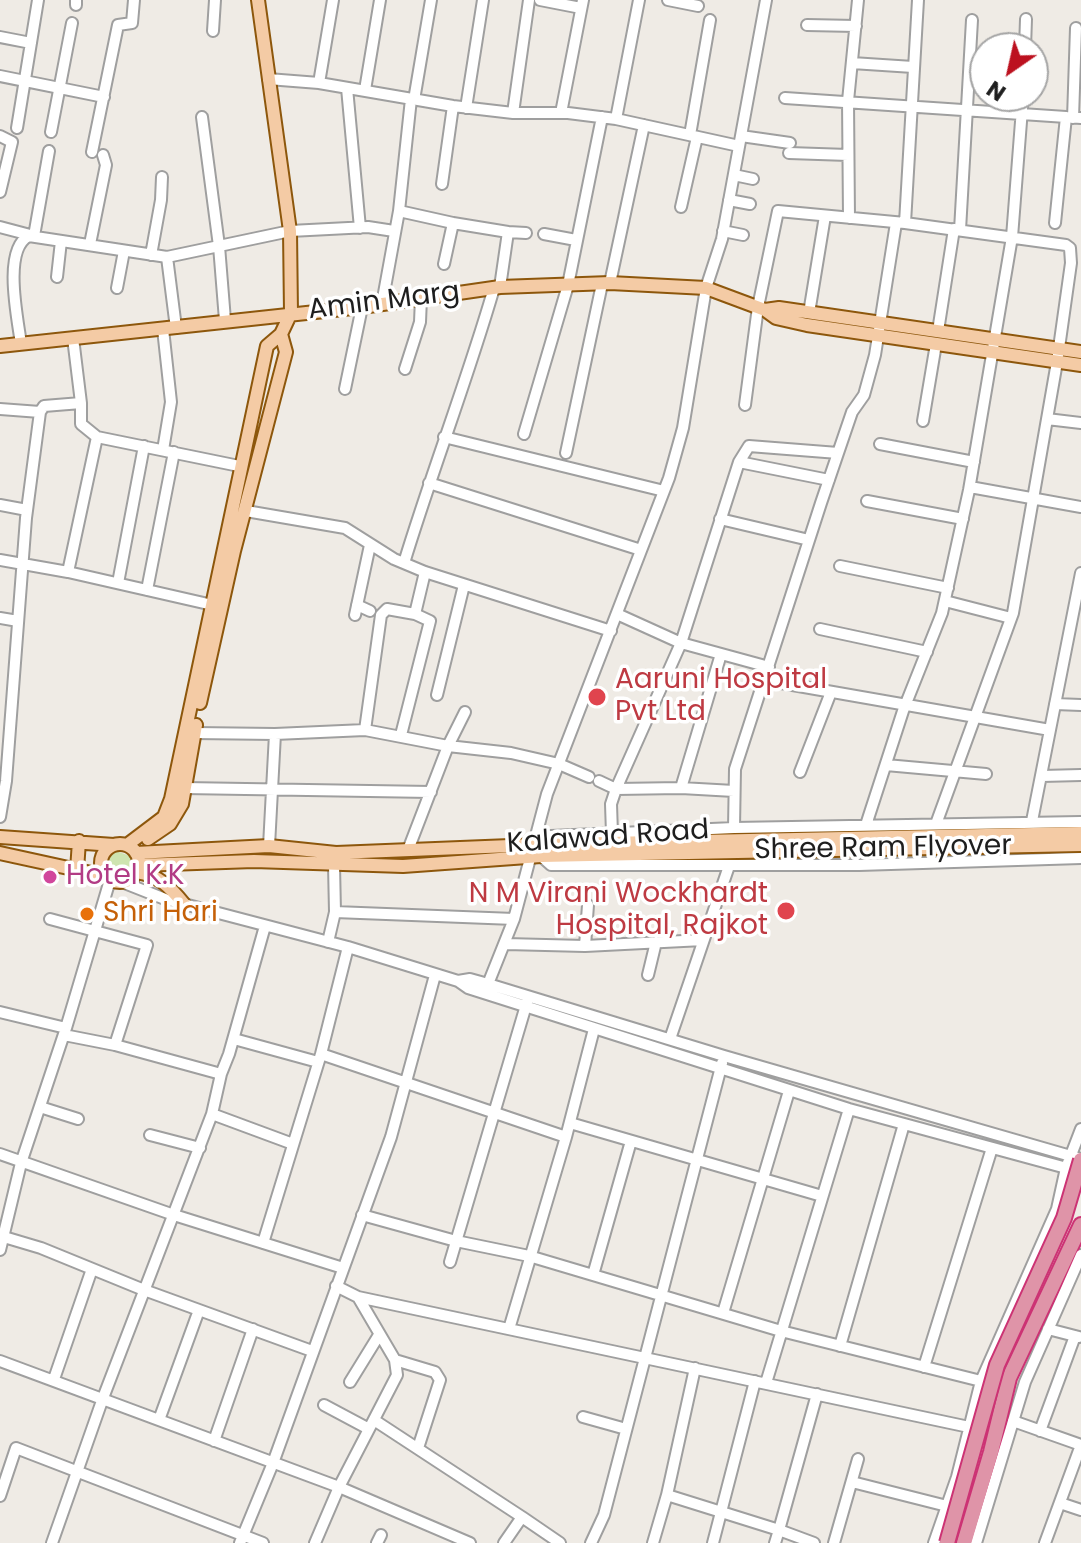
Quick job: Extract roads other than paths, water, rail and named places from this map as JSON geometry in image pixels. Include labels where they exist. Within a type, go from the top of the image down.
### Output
[{"type":"highway","points":[[947,1543],[997,1365],[1064,1218],[1077,1158]]},
{"type":"highway","points":[[964,1543],[1009,1378],[1081,1225]]},
{"type":"main road","points":[[131,855],[170,824],[182,804],[267,346],[281,334],[291,313],[290,231],[258,0]]},
{"type":"main road","name":"Amin Marg","points":[[0,346],[362,307],[497,288],[606,284],[706,288],[762,308],[776,318],[995,346],[1058,356],[1081,365]]},
{"type":"main road","name":"Amin Marg","points":[[762,308],[809,313],[878,330]]},
{"type":"main road","points":[[0,853],[128,880],[131,855],[164,817],[286,352],[281,334]]},
{"type":"main road","name":"Amin Marg","points":[[1058,356],[1081,352]]},
{"type":"main road","name":"Shree Ram Flyover","points":[[557,850],[1081,833]]},
{"type":"main road","name":"Kalawad Road","points":[[0,837],[79,841],[131,855],[334,865],[403,866],[537,850]]},
{"type":"main road","points":[[77,870],[79,841]]},
{"type":"main road","name":"Shree Ram Flyover","points":[[537,850],[1081,845]]},
{"type":"main road","name":"Kalawad Road","points":[[131,855],[269,846],[336,853],[537,850]]},
{"type":"main road","points":[[113,879],[101,864],[104,852],[131,855],[151,875],[167,883],[184,904]]},
{"type":"street","points":[[17,128],[38,0]]},
{"type":"street","points":[[90,244],[106,165],[98,153],[104,97],[118,25],[132,23],[134,0]]},
{"type":"street","points":[[213,31],[215,0]]},
{"type":"street","points":[[319,83],[333,0]]},
{"type":"street","points":[[365,90],[380,0]]},
{"type":"street","points":[[382,304],[399,211],[412,100],[431,0]]},
{"type":"street","points":[[466,108],[483,0]]},
{"type":"street","points":[[513,113],[529,0]]},
{"type":"street","points":[[540,0],[582,4],[561,113]]},
{"type":"street","points":[[616,119],[639,0]]},
{"type":"street","points":[[668,0],[698,6]]},
{"type":"street","points":[[488,984],[506,944],[537,850],[547,794],[664,491],[683,428],[706,288],[725,231],[766,0]]},
{"type":"street","points":[[849,218],[848,101],[858,0]]},
{"type":"street","points":[[734,828],[735,769],[852,412],[864,395],[900,223],[918,0]]},
{"type":"street","points":[[1026,19],[1026,32]]},
{"type":"street","points":[[681,207],[710,20]]},
{"type":"street","points":[[923,421],[957,230],[972,20]]},
{"type":"street","points":[[51,132],[72,23]]},
{"type":"street","points":[[807,25],[856,26]]},
{"type":"street","points":[[1055,223],[1073,118],[1079,28]]},
{"type":"street","points":[[0,37],[31,43]]},
{"type":"street","points":[[852,63],[913,67]]},
{"type":"street","points":[[0,76],[104,97]]},
{"type":"street","points":[[268,79],[319,83],[466,108],[602,117],[693,136],[848,155]]},
{"type":"street","points":[[347,88],[360,228]]},
{"type":"street","points":[[785,98],[1073,118]]},
{"type":"street","points":[[442,184],[453,106]]},
{"type":"street","points":[[866,825],[948,588],[970,487],[1012,237],[1022,112]]},
{"type":"street","points":[[202,117],[225,320]]},
{"type":"street","points":[[524,434],[568,285],[602,117]]},
{"type":"street","points":[[566,453],[644,125]]},
{"type":"street","points":[[0,136],[12,142],[0,192]]},
{"type":"street","points":[[34,236],[49,151]]},
{"type":"street","points":[[735,175],[753,179]]},
{"type":"street","points":[[151,255],[162,177]]},
{"type":"street","points":[[731,195],[750,204]]},
{"type":"street","points":[[399,211],[453,223],[526,233]]},
{"type":"street","points":[[745,405],[778,211],[957,230],[1070,248],[1071,263],[1058,356],[1011,618],[936,824]]},
{"type":"street","points":[[809,313],[825,216]]},
{"type":"street","points":[[444,264],[453,223]]},
{"type":"street","points":[[0,227],[61,241],[167,257],[290,231],[360,228],[394,231]]},
{"type":"street","points":[[725,231],[743,235]]},
{"type":"street","points":[[404,563],[444,437],[497,288],[508,232]]},
{"type":"street","points":[[544,234],[576,240]]},
{"type":"street","points":[[21,344],[14,291],[14,261],[22,239],[34,236]]},
{"type":"street","points":[[57,277],[61,241]]},
{"type":"street","points":[[117,288],[124,251]]},
{"type":"street","points":[[147,590],[168,451],[171,402],[167,257]]},
{"type":"street","points":[[405,369],[419,330],[421,298]]},
{"type":"street","points":[[345,389],[362,307]]},
{"type":"street","points":[[73,338],[81,424],[97,437],[239,466]]},
{"type":"street","points":[[0,817],[5,724],[40,412],[49,404],[81,403]]},
{"type":"street","points":[[0,409],[40,412]]},
{"type":"street","points":[[1047,419],[1081,423]]},
{"type":"street","points":[[68,572],[97,437]]},
{"type":"street","points":[[444,437],[664,491]]},
{"type":"street","points":[[880,444],[974,462]]},
{"type":"street","points":[[118,583],[144,446]]},
{"type":"street","points":[[612,834],[611,804],[616,789],[681,643],[739,462],[749,446],[838,453]]},
{"type":"street","points":[[739,462],[829,480]]},
{"type":"street","points":[[429,483],[641,550]]},
{"type":"street","points":[[970,487],[1081,507]]},
{"type":"street","points":[[867,501],[963,519]]},
{"type":"street","points":[[0,505],[27,510]]},
{"type":"street","points":[[246,511],[345,528],[370,545],[425,572],[611,631]]},
{"type":"street","points":[[720,519],[809,540]]},
{"type":"street","points":[[370,545],[356,610],[370,611]]},
{"type":"street","points":[[0,560],[218,606]]},
{"type":"street","points":[[840,566],[948,588]]},
{"type":"street","points":[[415,614],[425,572]]},
{"type":"street","points":[[1032,821],[1081,573]]},
{"type":"street","points":[[437,695],[464,585]]},
{"type":"street","points":[[945,601],[1011,618]]},
{"type":"street","points":[[365,730],[381,615],[387,609],[415,614],[430,621],[401,735]]},
{"type":"street","points":[[617,614],[681,643],[769,667]]},
{"type":"street","points":[[0,618],[18,621]]},
{"type":"street","points":[[820,629],[927,652]]},
{"type":"street","points":[[681,788],[721,654]]},
{"type":"street","points":[[764,680],[1050,730]]},
{"type":"street","points":[[800,772],[831,692]]},
{"type":"street","points":[[1055,704],[1081,705]]},
{"type":"street","points":[[408,850],[448,746],[465,712]]},
{"type":"street","points":[[194,733],[275,734],[365,730],[448,746],[511,753],[559,764],[616,789],[734,791]]},
{"type":"street","points":[[269,846],[275,734]]},
{"type":"street","points":[[886,765],[986,774]]},
{"type":"street","points":[[1042,776],[1081,775]]},
{"type":"street","points":[[184,788],[431,792]]},
{"type":"street","name":"Kalawad Road","points":[[1081,822],[734,828],[551,836],[537,850],[551,865],[729,866],[1081,858]]},
{"type":"street","points":[[328,942],[335,912],[334,865]]},
{"type":"street","points":[[670,1039],[729,866]]},
{"type":"street","points":[[0,1250],[4,1223],[21,1163],[113,879],[159,897],[348,947],[458,981],[468,988],[670,1039],[1077,1158]]},
{"type":"street","points":[[585,946],[588,905]]},
{"type":"street","points":[[335,912],[514,919]]},
{"type":"street","points":[[50,919],[147,945],[115,1045]]},
{"type":"street","points":[[52,1543],[103,1398],[212,1114],[265,926]]},
{"type":"street","points":[[506,944],[585,946],[703,940]]},
{"type":"street","points":[[648,975],[656,942]]},
{"type":"street","points":[[263,1243],[320,1058],[348,947]]},
{"type":"street","points":[[242,1539],[273,1463],[391,1137],[435,975]]},
{"type":"street","points":[[458,981],[470,979],[488,984],[594,1029],[789,1091],[1081,1172]]},
{"type":"street","points":[[450,1262],[527,1001]]},
{"type":"street","points":[[0,1012],[221,1074]]},
{"type":"street","points":[[509,1329],[570,1123],[594,1029]]},
{"type":"street","points":[[234,1039],[320,1058],[405,1082],[566,1137]]},
{"type":"street","points":[[591,1543],[604,1515],[724,1056]]},
{"type":"street","points":[[723,1313],[789,1091]]},
{"type":"street","points":[[40,1107],[78,1119]]},
{"type":"street","points":[[713,1543],[760,1382],[781,1331],[849,1109]]},
{"type":"street","points":[[212,1114],[293,1144]]},
{"type":"street","points":[[570,1123],[822,1196]]},
{"type":"street","points":[[840,1346],[904,1124]]},
{"type":"street","points":[[934,1543],[981,1381],[1057,1209],[1066,1168],[1077,1158],[1081,1129]]},
{"type":"street","points":[[150,1135],[200,1148]]},
{"type":"street","points":[[593,1275],[631,1141]]},
{"type":"street","points":[[924,1367],[992,1148]]},
{"type":"street","points":[[0,1154],[174,1215],[343,1268]]},
{"type":"street","points":[[362,1215],[456,1241],[529,1256],[781,1331],[981,1381]]},
{"type":"street","points":[[4,1237],[312,1351]]},
{"type":"street","points":[[976,1543],[1025,1382],[1081,1255]]},
{"type":"street","points":[[54,1379],[92,1269]]},
{"type":"street","points":[[336,1286],[358,1297],[969,1427]]},
{"type":"street","points":[[315,1543],[339,1487],[397,1375],[395,1360],[358,1297]]},
{"type":"street","points":[[159,1420],[199,1310]]},
{"type":"street","points":[[214,1441],[253,1329]]},
{"type":"street","points":[[1040,1431],[1078,1337],[1048,1329]]},
{"type":"street","points":[[350,1382],[379,1335]]},
{"type":"street","points":[[395,1360],[439,1376],[418,1448]]},
{"type":"street","points":[[0,1361],[339,1487],[470,1543]]},
{"type":"street","points":[[653,1543],[667,1495],[695,1368]]},
{"type":"street","points":[[775,1543],[817,1394]]},
{"type":"street","points":[[324,1405],[372,1424],[418,1448],[560,1543]]},
{"type":"street","points":[[583,1417],[626,1429]]},
{"type":"street","points":[[1013,1421],[1081,1445],[1045,1543]]},
{"type":"street","points":[[0,1496],[16,1448],[242,1539],[263,1543]]},
{"type":"street","points":[[834,1543],[858,1459]]},
{"type":"street","points":[[852,1482],[947,1506]]},
{"type":"street","points":[[667,1495],[814,1543]]},
{"type":"street","points":[[1060,1503],[1081,1510]]},
{"type":"street","points":[[504,1543],[522,1517]]},
{"type":"place","name":"Aaruni Hospital Pvt Ltd","points":[[597,697]]},
{"type":"place","name":"Hotel K.K","points":[[50,877]]},
{"type":"place","name":"N M Virani Wockhardt Hospital, Rajkot","points":[[786,911]]},
{"type":"place","name":"Shri Hari","points":[[87,914]]}]
